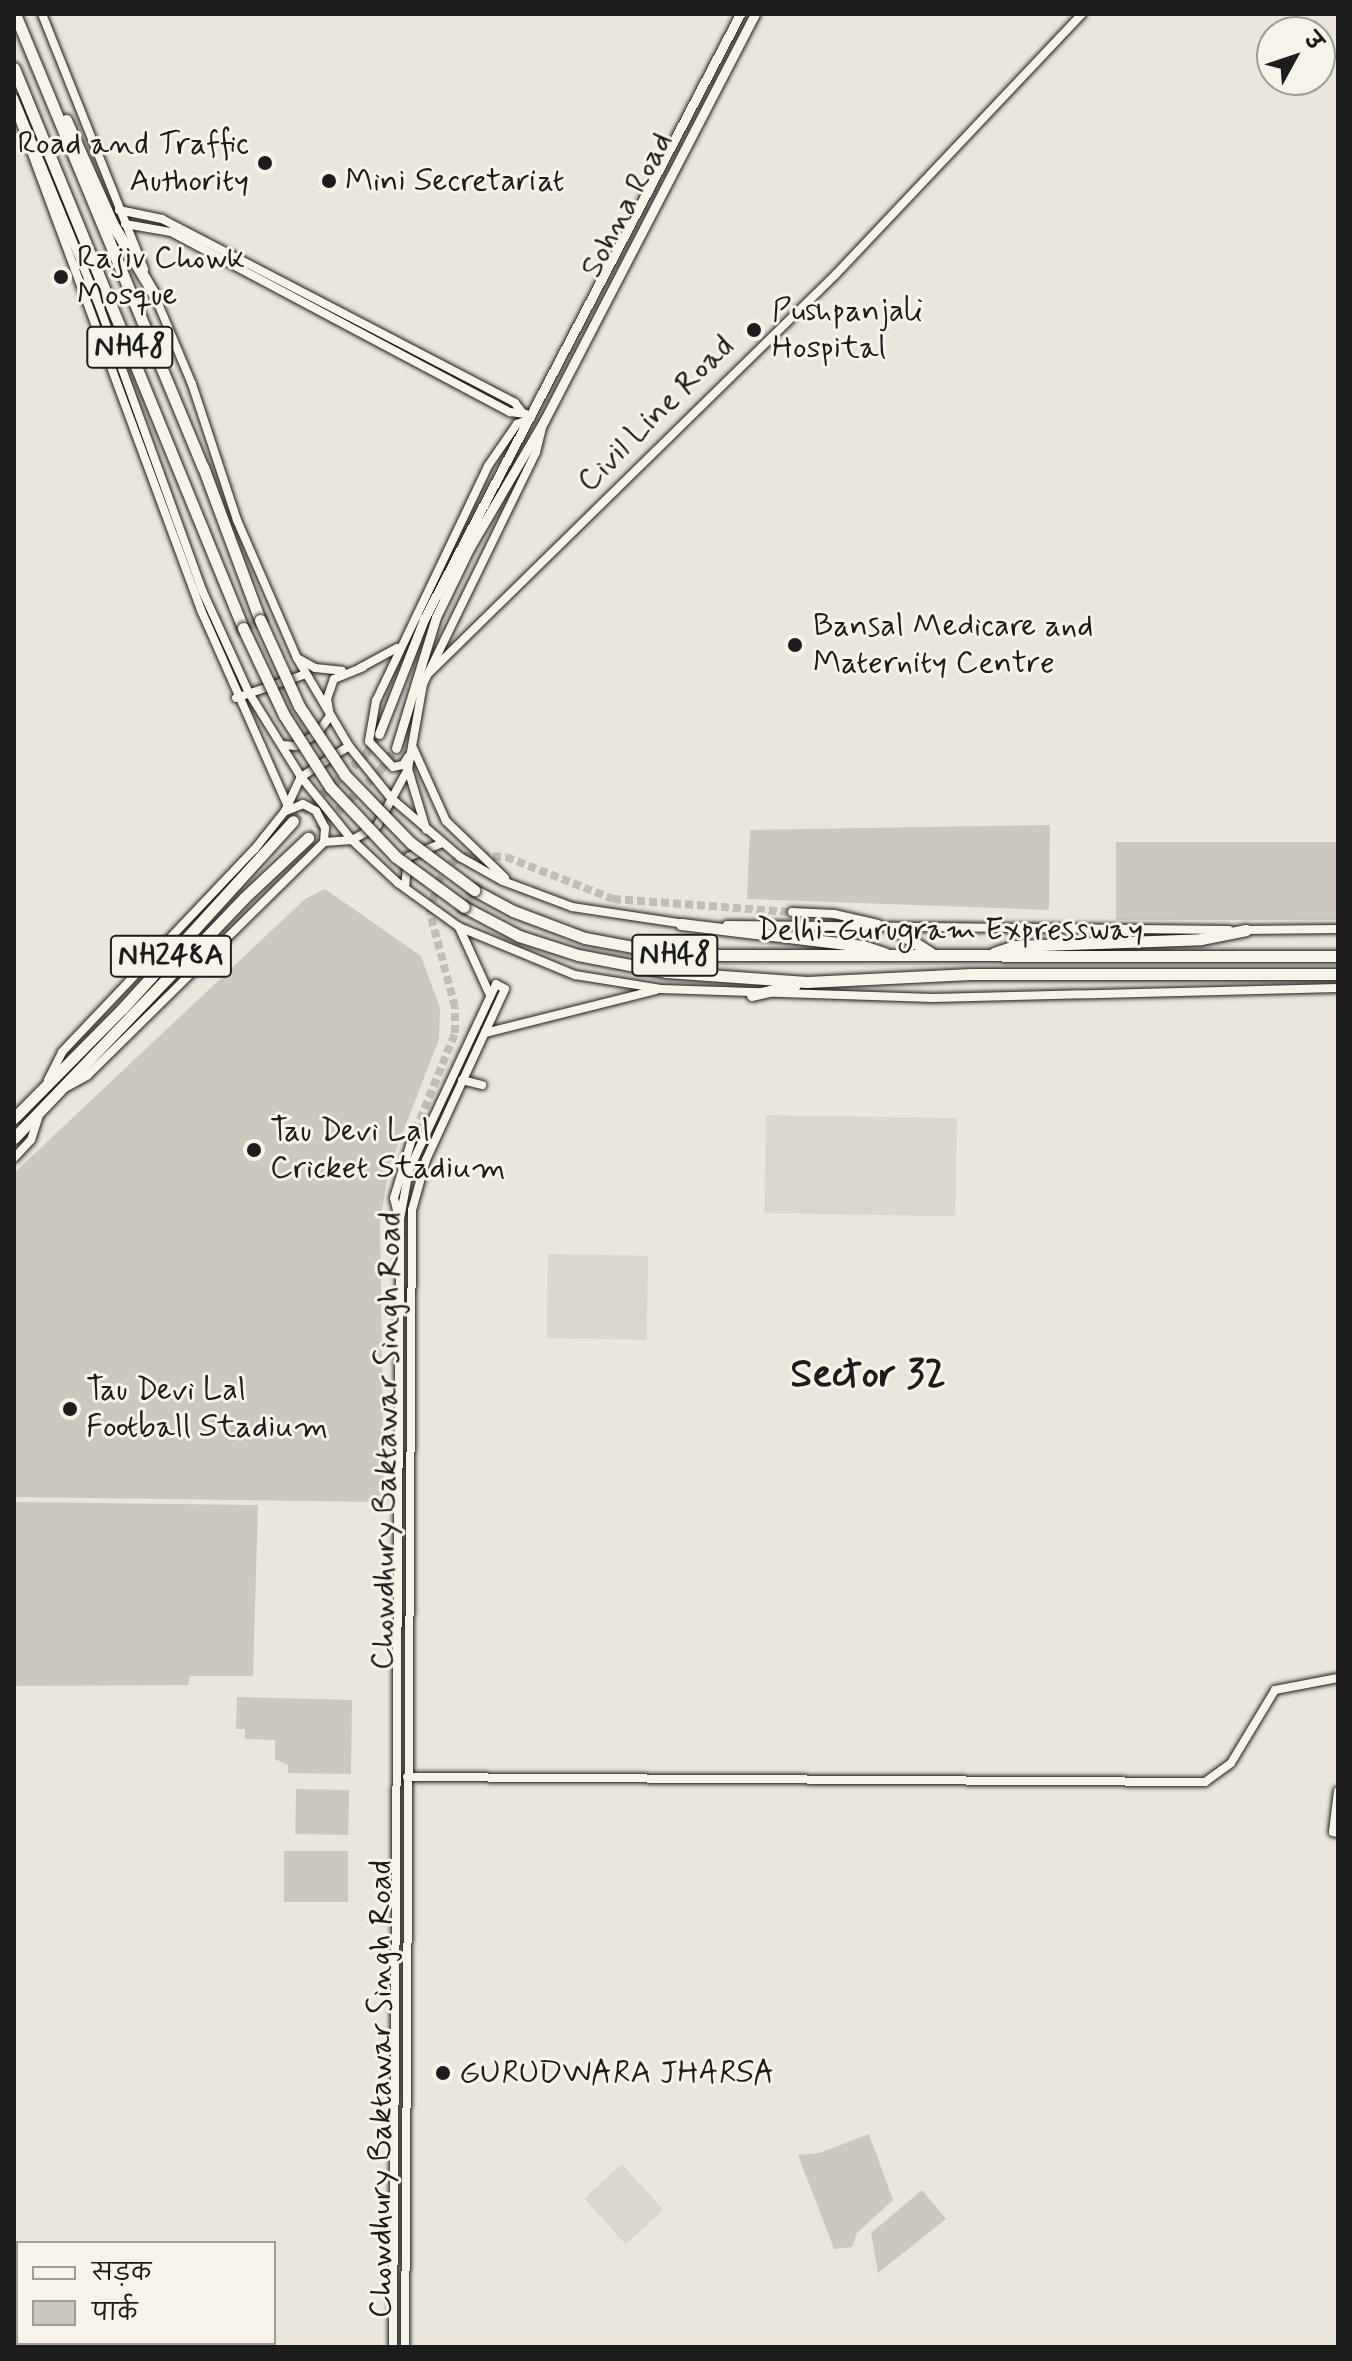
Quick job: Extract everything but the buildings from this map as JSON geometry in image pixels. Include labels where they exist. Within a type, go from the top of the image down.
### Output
[{"type":"highway","name":"Delhi-Gurugram Expressway","points":[[15,14],[203,467],[260,620],[299,706],[345,775],[411,843],[474,890],[535,920],[626,948],[717,956],[993,953],[1046,956],[1338,956]]},
{"type":"highway","name":"Delhi-Gurugram Expressway","points":[[14,68],[243,628],[284,715],[330,787],[396,857],[464,907],[519,936],[622,965],[807,982],[1044,974],[1338,974]]},
{"type":"highway","points":[[45,85],[70,126],[112,223],[154,294]]},
{"type":"highway","name":"NH248A","points":[[14,1138],[41,1108],[49,1090],[288,813]]},
{"type":"highway","name":"NH248A","points":[[14,1118],[31,1100],[49,1090],[308,838]]},
{"type":"highway","points":[[681,924],[863,946],[888,955]]},
{"type":"highway","points":[[892,928],[933,954]]},
{"type":"highway","points":[[993,953],[1014,946],[1201,939],[1246,930]]},
{"type":"highway","points":[[752,995],[807,982]]},
{"type":"main road","points":[[42,14],[192,384],[237,520],[297,658],[349,746],[391,798],[442,843],[515,885],[585,910],[681,924],[1338,929]]},
{"type":"main road","name":"Sohna Road","points":[[379,734],[424,619],[527,416],[740,14]]},
{"type":"main road","name":"Sohna Road","points":[[396,748],[436,617],[544,421],[755,14]]},
{"type":"main road","name":"Civil Line Road","points":[[428,674],[836,274],[1082,14]]},
{"type":"main road","points":[[14,99],[100,308],[202,590],[249,693],[301,777],[352,840],[405,887],[459,927],[575,975],[661,989],[752,995],[933,998],[1338,988]]},
{"type":"main road","points":[[14,99],[236,698],[288,813]]},
{"type":"main road","points":[[119,210],[162,219],[515,403],[527,416]]},
{"type":"main road","points":[[125,224],[171,232],[510,412],[527,416]]},
{"type":"main road","points":[[411,748],[403,765],[393,767],[369,741],[376,701],[476,486],[517,424],[527,416]]},
{"type":"main road","points":[[49,1090],[88,1075],[324,842],[352,840],[377,826],[408,769],[428,674],[536,452],[544,421]]},
{"type":"main road","points":[[330,716],[327,699],[334,679],[393,652],[402,642]]},
{"type":"main road","points":[[297,658],[333,672],[363,667]]},
{"type":"main road","points":[[236,698],[306,674]]},
{"type":"main road","points":[[283,745],[305,742],[330,716]]},
{"type":"main road","points":[[288,813],[301,777],[349,746]]},
{"type":"main road","points":[[411,748],[446,821],[515,885]]},
{"type":"main road","points":[[408,769],[427,831]]},
{"type":"main road","points":[[288,813],[303,804],[316,811],[325,828],[324,842]]},
{"type":"main road","points":[[405,887],[408,857],[420,847],[442,843]]},
{"type":"main road","points":[[792,912],[848,916],[892,928]]},
{"type":"main road","points":[[459,927],[490,995]]},
{"type":"main road","name":"Chowdhury Baktawar Singh Road","points":[[393,2347],[400,1219],[409,1170],[496,984],[505,989],[426,1160],[412,1210],[405,2347]]},
{"type":"main road","points":[[485,1033],[661,989]]},
{"type":"main road","points":[[462,1080],[482,1085]]},
{"type":"main road","points":[[14,1106],[31,1100]]},
{"type":"main road","points":[[14,1158],[31,1140],[41,1108]]},
{"type":"main road","points":[[400,1219],[394,1198],[411,1142]]},
{"type":"main road","points":[[407,1777],[1205,1782],[1231,1763],[1275,1690],[1338,1678]]},
{"type":"main road","points":[[1336,1832],[1338,1791]]},
{"type":"shaded area","points":[[766,1115],[957,1118],[955,1216],[764,1213]]},
{"type":"shaded area","points":[[548,1254],[648,1256],[647,1340],[547,1338]]},
{"type":"shaded area","points":[[622,2164],[663,2210],[626,2244],[584,2198]]},
{"type":"green space","points":[[1050,825],[1049,910],[747,899],[750,830]]},
{"type":"green space","points":[[1116,842],[1338,842],[1338,920],[1116,920]]},
{"type":"green space","points":[[325,889],[421,956],[440,1008],[439,1039],[389,1168],[380,1223],[384,1502],[14,1497],[14,1173],[305,899]]},
{"type":"green space","points":[[14,1502],[258,1505],[253,1676],[190,1676],[188,1685],[14,1686]]},
{"type":"green space","points":[[237,1697],[352,1700],[351,1774],[288,1773],[288,1765],[275,1759],[275,1740],[245,1739],[245,1729],[236,1729]]},
{"type":"green space","points":[[296,1789],[349,1790],[348,1835],[295,1834]]},
{"type":"green space","points":[[284,1851],[348,1851],[348,1902],[284,1902]]},
{"type":"green space","points":[[869,2134],[893,2200],[857,2233],[852,2247],[834,2249],[798,2155],[819,2153]]},
{"type":"green space","points":[[922,2190],[946,2219],[878,2273],[871,2233]]},
{"type":"tunnel","points":[[293,821],[366,754],[379,734]]},
{"type":"tunnel","points":[[308,838],[379,772],[396,748]]},
{"type":"tunnel","points":[[411,1142],[455,1033],[455,1007],[430,913],[437,883],[452,862],[469,855],[506,857],[613,899],[792,912]]},
{"type":"place","name":"Road and Traffic Authority","points":[[265,163]]},
{"type":"place","name":"Mini Secretariat","points":[[329,181]]},
{"type":"place","name":"Rajiv Chowk Mosque","points":[[61,277]]},
{"type":"place","name":"Pushpanjali Hospital","points":[[754,330]]},
{"type":"place","name":"Bansal Medicare and Maternity Centre","points":[[795,645]]},
{"type":"place","name":"Tau Devi Lal Cricket Stadium","points":[[254,1150]]},
{"type":"place","name":"Tau Devi Lal Football Stadium","points":[[70,1409]]},
{"type":"place","name":"GURUDWARA JHARSA","points":[[443,2073]]},
{"type":"district","name":"Sector 32","points":[[868,1375]]}]
